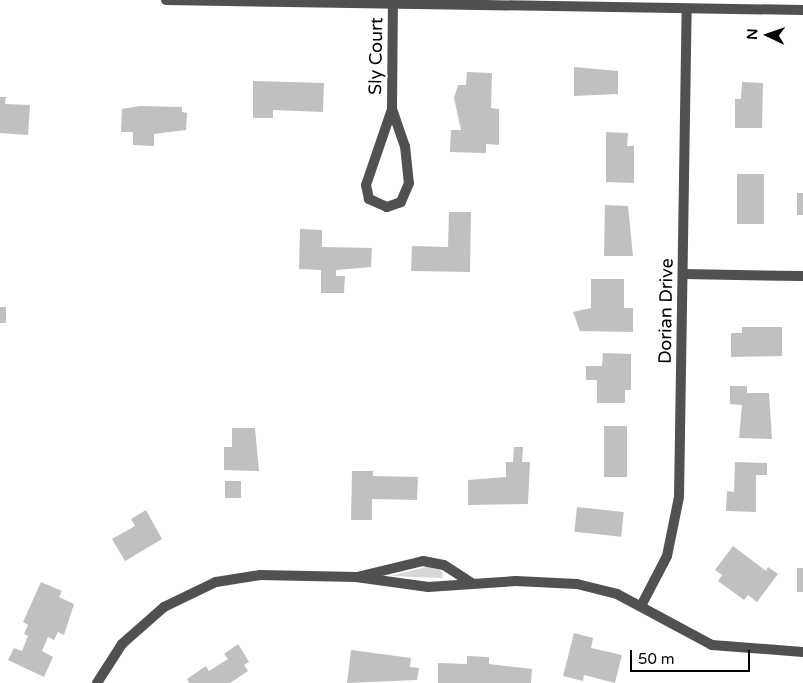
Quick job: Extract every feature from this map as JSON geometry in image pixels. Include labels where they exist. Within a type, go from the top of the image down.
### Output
[{"type":"street","points":[[166,0],[803,10]]},
{"type":"street","name":"Sly Court","points":[[392,109],[405,146],[409,183],[401,202],[387,207],[369,199],[366,185],[392,109],[393,4]]},
{"type":"street","name":"Dorian Drive","points":[[641,606],[667,556],[678,514],[684,274],[687,9]]},
{"type":"street","points":[[684,274],[803,276]]},
{"type":"street","points":[[356,577],[422,561],[444,565],[472,583]]},
{"type":"street","points":[[97,683],[141,624],[196,590],[260,575],[356,577],[404,586],[472,583],[577,584],[617,594],[712,645],[803,652]]},
{"type":"shaded area","points":[[430,566],[442,571],[443,578],[390,576]]},
{"type":"building","points":[[574,67],[618,71],[618,94],[574,96]]},
{"type":"building","points":[[467,72],[492,73],[491,108],[499,109],[499,145],[486,144],[486,153],[450,152],[451,130],[461,130],[454,98],[458,85],[466,85]]},
{"type":"building","points":[[253,81],[324,83],[323,112],[273,110],[273,118],[253,118]]},
{"type":"building","points":[[742,82],[763,83],[762,128],[735,128],[735,99],[741,99]]},
{"type":"building","points":[[0,97],[6,97],[5,104],[30,105],[28,135],[0,133]]},
{"type":"building","points":[[140,106],[182,107],[182,112],[187,113],[186,130],[154,134],[154,146],[133,145],[133,132],[121,132],[122,109]]},
{"type":"building","points":[[606,132],[628,133],[627,146],[634,146],[634,183],[606,182]]},
{"type":"building","points":[[737,174],[764,174],[764,224],[737,224]]},
{"type":"building","points":[[797,193],[803,193],[803,215],[797,215]]},
{"type":"building","points":[[605,205],[628,206],[633,256],[604,256]]},
{"type":"building","points":[[449,212],[471,212],[470,272],[411,271],[412,246],[448,247]]},
{"type":"building","points":[[300,229],[322,230],[322,247],[372,248],[371,267],[336,270],[336,276],[345,276],[344,293],[321,293],[321,270],[299,269]]},
{"type":"building","points":[[591,279],[624,279],[624,308],[633,308],[633,332],[580,331],[573,312],[591,308]]},
{"type":"building","points":[[0,307],[6,307],[6,323],[0,323]]},
{"type":"building","points":[[742,327],[782,327],[782,356],[731,357],[731,333],[742,333]]},
{"type":"building","points":[[603,353],[631,354],[631,390],[625,390],[625,403],[597,403],[597,380],[586,380],[586,366],[602,366]]},
{"type":"building","points":[[730,386],[747,386],[747,393],[769,393],[772,439],[739,438],[742,405],[730,404]]},
{"type":"building","points":[[604,426],[627,426],[627,477],[604,477]]},
{"type":"building","points":[[232,428],[255,428],[259,471],[224,470],[224,447],[232,447]]},
{"type":"building","points":[[514,447],[523,447],[522,462],[530,462],[528,504],[468,505],[468,480],[506,477],[506,462],[513,462]]},
{"type":"building","points":[[735,462],[767,463],[767,475],[756,475],[756,512],[726,511],[727,491],[734,492]]},
{"type":"building","points":[[352,471],[373,471],[373,476],[418,477],[417,500],[372,499],[372,520],[351,520]]},
{"type":"building","points":[[225,481],[241,481],[241,498],[225,498]]},
{"type":"building","points":[[577,507],[624,512],[621,537],[574,532]]},
{"type":"building","points":[[146,510],[162,539],[125,561],[112,539],[135,526],[131,519]]},
{"type":"building","points":[[733,546],[766,571],[768,567],[778,574],[757,602],[748,595],[744,600],[718,581],[722,575],[715,570]]},
{"type":"building","points":[[797,568],[803,568],[803,592],[797,592]]},
{"type":"building","points":[[41,582],[62,591],[59,597],[74,604],[64,635],[58,632],[54,640],[48,637],[42,651],[53,657],[44,677],[8,660],[14,648],[22,651],[28,636],[24,634],[28,625],[23,622]]},
{"type":"building","points":[[574,633],[593,638],[591,648],[622,655],[615,683],[584,675],[583,681],[563,676]]},
{"type":"building","points":[[238,644],[249,662],[244,665],[248,671],[230,683],[189,683],[187,679],[206,666],[209,671],[228,659],[224,654]]},
{"type":"building","points":[[351,650],[411,658],[410,667],[419,668],[417,680],[347,683]]},
{"type":"building","points":[[467,656],[489,657],[489,664],[532,669],[531,683],[438,683],[438,663],[467,664]]}]
